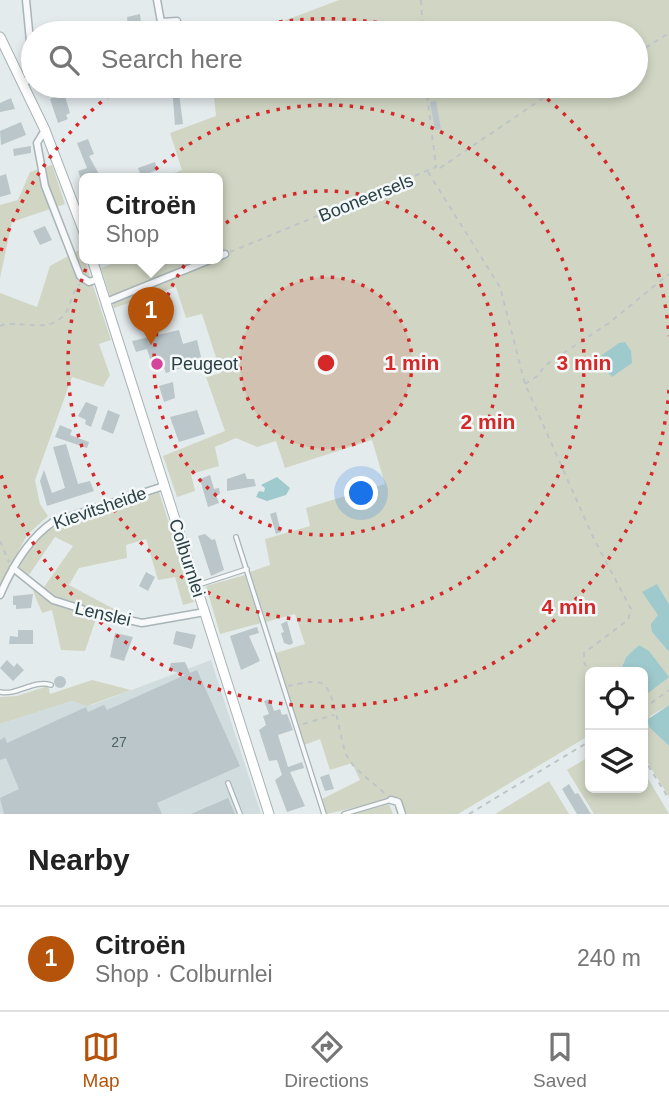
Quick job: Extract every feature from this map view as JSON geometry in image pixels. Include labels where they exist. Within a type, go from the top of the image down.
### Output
[{"type":"street","points":[[26,0],[28,21]]},
{"type":"street","points":[[157,0],[160,21]]},
{"type":"street","points":[[0,37],[21,79]]},
{"type":"street","points":[[30,98],[79,219]]},
{"type":"street","points":[[45,130],[37,143],[45,186],[84,280],[98,279]]},
{"type":"street","name":"Colburnlei","points":[[94,264],[269,814]]},
{"type":"street","points":[[106,302],[200,264]]},
{"type":"street","name":"Kievitsheide","points":[[0,595],[13,568],[38,533],[53,522],[164,485]]},
{"type":"street","name":"Lenslei","points":[[13,568],[53,600],[101,614],[153,623],[205,612]]},
{"type":"street","points":[[391,800],[398,802],[402,814]]},
{"type":"lane","points":[[236,537],[324,814]]},
{"type":"lane","points":[[196,585],[247,569]]},
{"type":"lane","points":[[0,692],[13,692],[43,683],[51,685]]},
{"type":"lane","points":[[228,783],[240,814]]},
{"type":"lane","points":[[344,814],[391,800]]},
{"type":"path","points":[[421,0],[422,21]]},
{"type":"path","points":[[648,46],[669,33]]},
{"type":"path","name":"Booneersels","points":[[225,254],[428,172],[437,164],[428,98]]},
{"type":"path","points":[[440,168],[543,98]]},
{"type":"path","points":[[428,172],[500,287],[525,384],[594,539],[631,609],[628,620],[584,653],[586,667]]},
{"type":"path","points":[[525,384],[540,375],[544,366],[609,323],[669,274]]},
{"type":"path","points":[[0,326],[6,324],[24,327],[58,321],[65,314],[75,289],[84,280]]},
{"type":"path","points":[[0,541],[13,568]]},
{"type":"path","points":[[284,686],[321,683],[331,694],[349,760],[391,800]]},
{"type":"path","points":[[648,705],[669,690]]},
{"type":"path","points":[[296,726],[335,715]]},
{"type":"path","points":[[469,814],[585,744]]},
{"type":"path","points":[[648,765],[669,799]]},
{"type":"shaded area","points":[[211,660],[261,814],[0,814],[0,724],[72,701],[92,705]]},
{"type":"green space","points":[[339,0],[669,0],[669,604],[657,584],[658,615],[652,632],[669,652],[669,705],[650,716],[650,728],[669,746],[669,797],[648,763],[648,693],[654,657],[639,645],[626,657],[622,667],[585,667],[585,738],[458,814],[405,814],[399,797],[327,814],[322,799],[360,780],[352,763],[330,770],[320,739],[304,745],[276,653],[305,644],[295,614],[266,622],[250,572],[270,565],[265,539],[310,526],[306,508],[385,484],[372,440],[285,468],[276,441],[257,447],[236,438],[215,447],[219,466],[191,474],[195,491],[177,497],[163,456],[225,431],[206,377],[221,373],[202,314],[186,318],[176,287],[114,308],[101,268],[111,264],[223,264],[223,173],[174,173],[182,170],[170,133],[216,116],[214,98],[648,98],[648,21],[284,21]]},
{"type":"green space","points":[[52,165],[65,204],[12,222],[0,278],[0,205],[18,200],[30,172]]},
{"type":"green space","points":[[79,250],[79,264],[86,264],[111,340],[99,344],[110,375],[103,387],[72,377],[35,480],[40,504],[48,516],[27,535],[0,587],[0,293],[37,307],[50,266]]},
{"type":"green space","points":[[159,492],[194,602],[183,605],[175,577],[158,580],[146,539],[126,545],[127,558],[79,568],[69,585],[129,617],[129,625],[97,616],[85,651],[61,650],[52,610],[42,613],[33,591],[37,582],[44,587],[73,546],[55,537],[29,575],[19,567],[21,559],[48,530]]},
{"type":"green space","points":[[245,575],[261,623],[220,634],[206,586]]},
{"type":"green space","points":[[92,680],[131,690],[87,706],[72,701],[0,724],[0,697],[17,696],[48,686],[50,694]]},
{"type":"green space","points":[[585,759],[585,793],[648,793],[648,778],[669,814],[594,814],[567,770]]},
{"type":"green space","points":[[549,781],[569,814],[495,814]]},
{"type":"green space","points":[[389,804],[393,814],[354,814]]},
{"type":"water","points":[[625,342],[631,351],[632,363],[612,377],[601,365],[599,357],[619,343]]},
{"type":"water","points":[[277,477],[290,488],[286,495],[267,501],[256,497],[259,491],[264,492],[265,488],[261,485]]},
{"type":"water","points":[[657,584],[669,604],[669,652],[652,632],[651,624],[658,615],[642,592]]},
{"type":"water","points":[[639,645],[649,651],[669,677],[648,693],[648,667],[622,667],[626,657]]},
{"type":"water","points":[[669,705],[669,746],[650,728],[648,719]]},
{"type":"building","points":[[140,14],[141,21],[128,21],[127,17]]},
{"type":"building","points":[[11,98],[15,109],[0,112],[0,103]]},
{"type":"building","points":[[66,98],[70,113],[66,115],[68,119],[58,123],[50,99]]},
{"type":"building","points":[[173,98],[180,98],[183,124],[175,125]]},
{"type":"building","points":[[436,101],[441,129],[435,130],[430,102]]},
{"type":"building","points":[[21,122],[26,135],[1,145],[0,131]]},
{"type":"building","points":[[88,139],[94,154],[89,156],[98,173],[79,174],[78,171],[87,168],[77,143]]},
{"type":"building","points":[[31,146],[31,153],[14,156],[13,149]]},
{"type":"building","points":[[155,162],[157,170],[140,173],[138,168]]},
{"type":"building","points":[[6,174],[11,194],[0,197],[0,176]]},
{"type":"building","points":[[45,226],[52,240],[40,245],[33,231]]},
{"type":"building","points":[[179,330],[183,344],[197,340],[202,361],[166,373],[164,368],[154,371],[147,349],[136,352],[132,341]]},
{"type":"building","points":[[173,382],[175,398],[164,402],[159,386]]},
{"type":"building","points":[[86,402],[98,407],[91,427],[85,424],[86,420],[78,416]]},
{"type":"building","points":[[108,410],[120,415],[113,434],[101,429]]},
{"type":"building","points":[[197,410],[205,434],[179,442],[170,417]]},
{"type":"building","points":[[60,425],[72,430],[70,435],[89,442],[87,448],[55,437]]},
{"type":"building","points":[[66,444],[78,484],[90,481],[94,491],[47,506],[40,481],[44,470],[52,493],[65,488],[53,447]]},
{"type":"building","points":[[245,473],[247,479],[254,479],[256,486],[227,491],[227,479]]},
{"type":"building","points":[[210,475],[214,489],[219,488],[220,494],[216,495],[219,503],[208,507],[200,479]]},
{"type":"building","points":[[276,512],[281,532],[276,534],[270,514]]},
{"type":"building","points":[[205,534],[212,540],[215,539],[224,570],[211,576],[198,536]]},
{"type":"building","points":[[146,572],[155,577],[148,591],[139,586]]},
{"type":"building","points":[[33,594],[31,608],[16,609],[16,605],[13,605],[13,596]]},
{"type":"building","points":[[287,621],[293,643],[290,645],[284,643],[281,633],[284,632],[281,624]]},
{"type":"building","points":[[257,627],[259,633],[249,636],[260,661],[241,670],[230,636]]},
{"type":"building","points":[[18,630],[33,630],[33,644],[9,644],[10,636],[18,637]]},
{"type":"building","points":[[176,631],[196,635],[192,649],[173,644]]},
{"type":"building","points":[[115,633],[133,637],[124,661],[110,657]]},
{"type":"building","points":[[7,660],[14,667],[17,663],[24,670],[13,681],[0,668]]},
{"type":"building","points":[[185,662],[190,673],[197,670],[240,766],[157,803],[162,814],[4,814],[0,798],[19,789],[6,758],[0,760],[0,740],[5,737],[7,743],[86,707],[88,712],[104,705],[107,710],[185,675],[169,670],[171,663]]},
{"type":"building","points":[[60,676],[66,682],[60,688],[54,682]]},
{"type":"building","points":[[270,699],[274,711],[280,709],[282,715],[287,714],[293,730],[278,735],[288,767],[302,762],[304,768],[290,772],[305,806],[287,812],[275,780],[282,775],[277,760],[269,761],[259,730],[266,725],[263,716],[269,714],[264,701]]},
{"type":"building","points":[[329,774],[334,789],[325,791],[320,777]]},
{"type":"building","points":[[569,784],[591,814],[577,814],[562,789]]},
{"type":"building","points":[[228,798],[235,814],[191,814]]},
{"type":"place","name":"Citroën","points":[[151,345]]},
{"type":"place","name":"Peugeot","points":[[157,364]]}]
